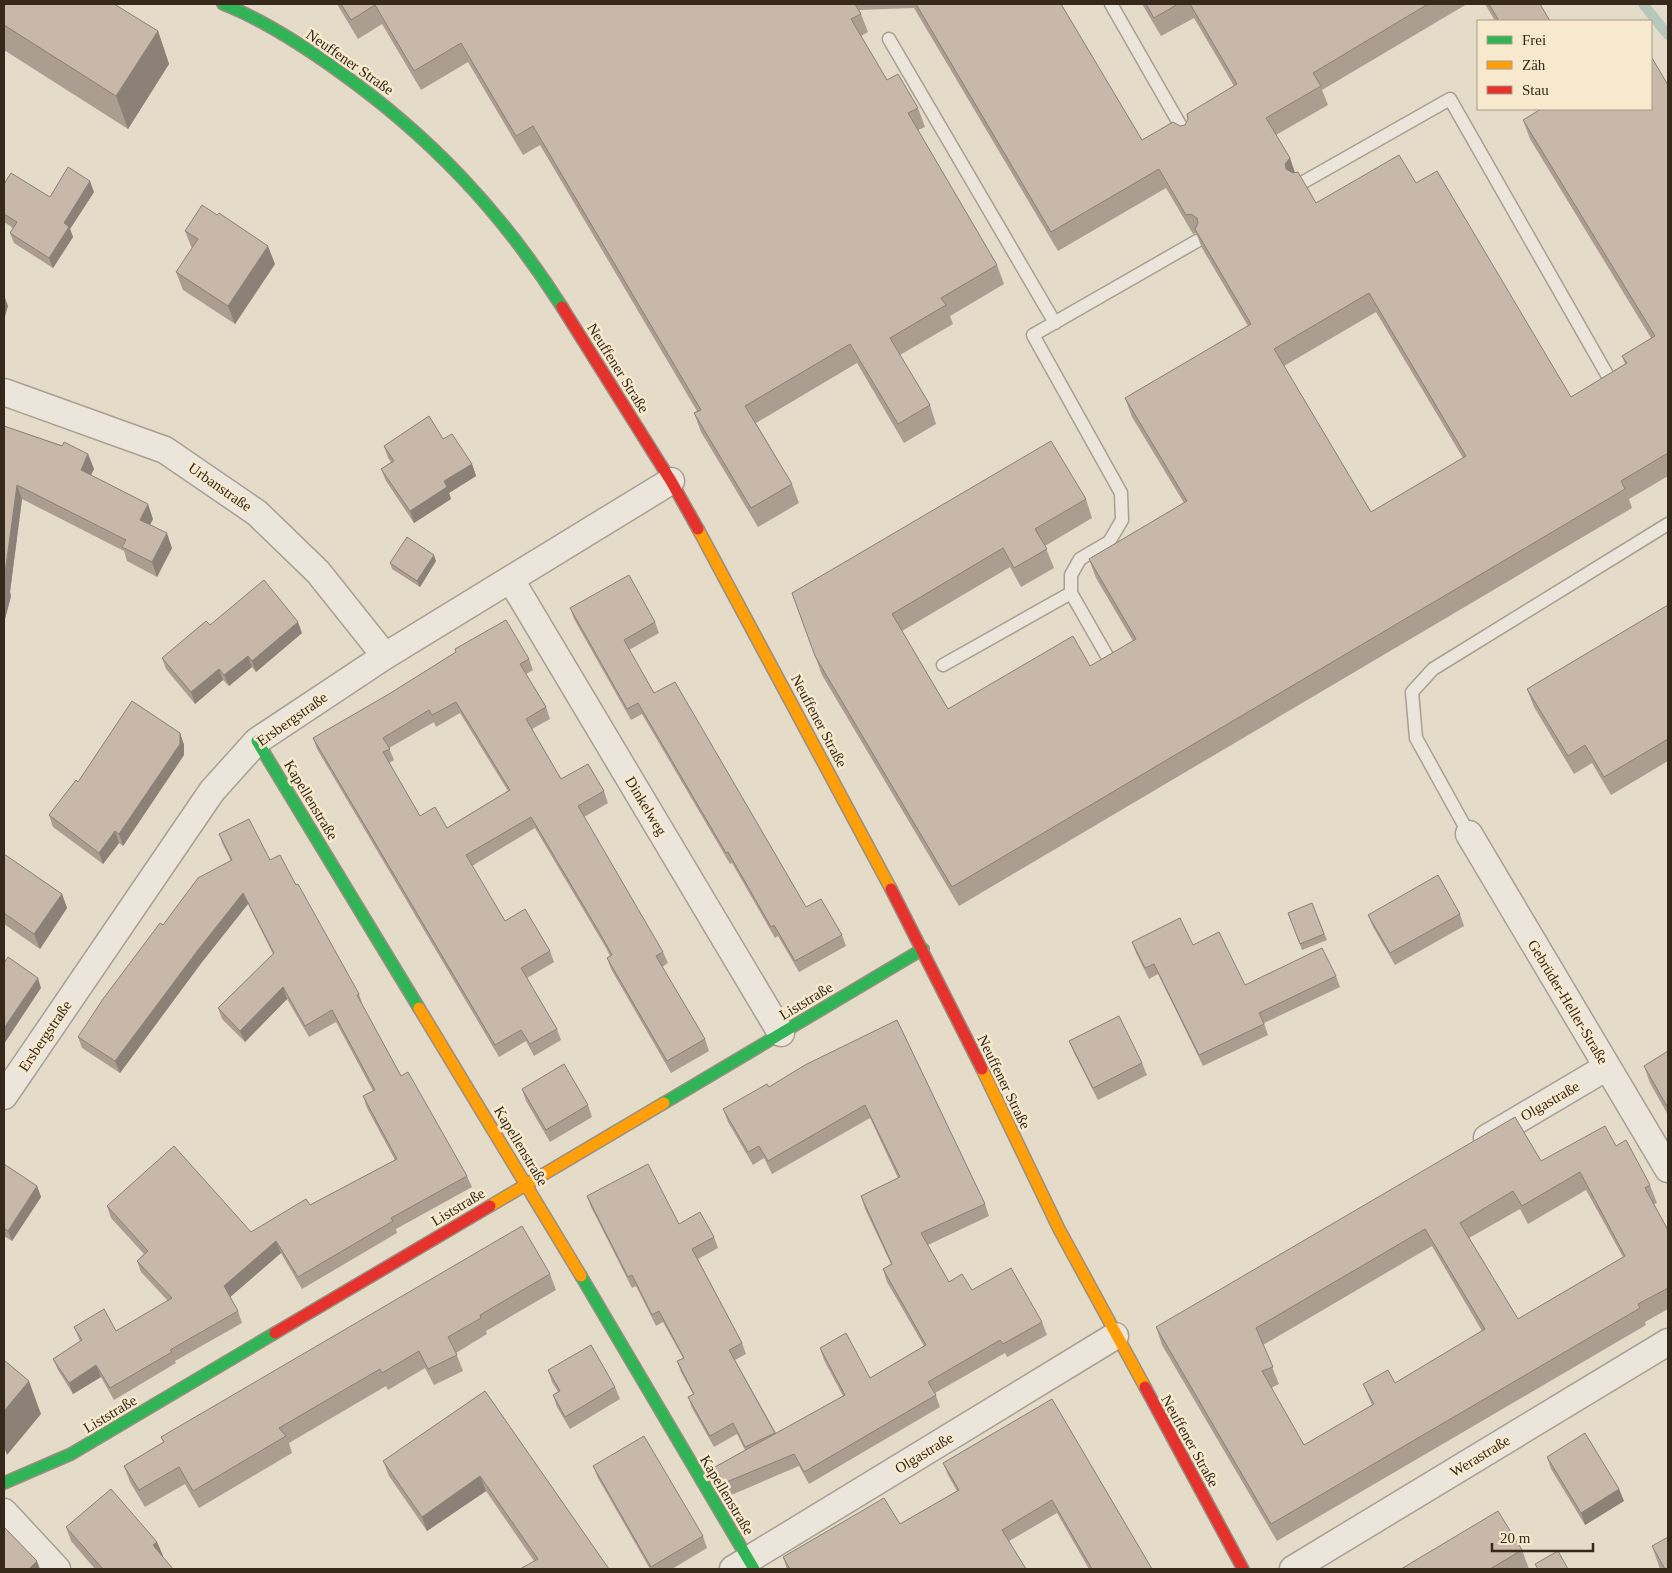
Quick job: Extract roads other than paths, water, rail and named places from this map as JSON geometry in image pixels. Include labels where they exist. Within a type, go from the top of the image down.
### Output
[{"type":"street","name":"Neuffener Straße","points":[[223,4],[248,14],[315,54],[381,101],[433,146],[503,223],[553,293],[671,481],[753,629],[923,949],[1059,1229],[1115,1336],[1243,1569]]},
{"type":"street","name":"Urbanstraße","points":[[4,392],[165,450],[257,513],[318,572],[384,656]]},
{"type":"street","name":"Ersbergstraße","points":[[4,1096],[212,791],[258,741],[384,656],[671,481]]},
{"type":"street","name":"Dinkelweg","points":[[511,580],[781,1033]]},
{"type":"street","name":"Kapellenstraße","points":[[258,741],[526,1184],[745,1566]]},
{"type":"street","name":"Gebrüder-Heller-Straße","points":[[1469,834],[1668,1170]]},
{"type":"street","name":"Liststraße","points":[[4,1483],[71,1454],[923,949]]},
{"type":"street","name":"Olgastraße","points":[[1463,1152],[1607,1068]]},
{"type":"street","name":"Olgastraße","points":[[745,1566],[1115,1336]]},
{"type":"street","name":"Werastraße","points":[[1293,1569],[1668,1342]]},
{"type":"street","points":[[4,1512],[57,1569]]},
{"type":"lane","points":[[248,14],[260,4]]},
{"type":"lane","points":[[1111,4],[1187,137]]},
{"type":"lane","points":[[889,38],[1055,323]]},
{"type":"lane","points":[[1300,184],[1450,98],[1609,378]]},
{"type":"lane","points":[[1111,664],[1071,593],[1071,576],[1080,559],[1108,542],[1122,520],[1121,493],[1033,335],[1197,241]]},
{"type":"lane","points":[[1469,834],[1416,738],[1412,692],[1433,669],[1668,524]]},
{"type":"lane","points":[[943,665],[1071,593]]},
{"type":"waterway","points":[[1643,4],[1668,35]]}]
